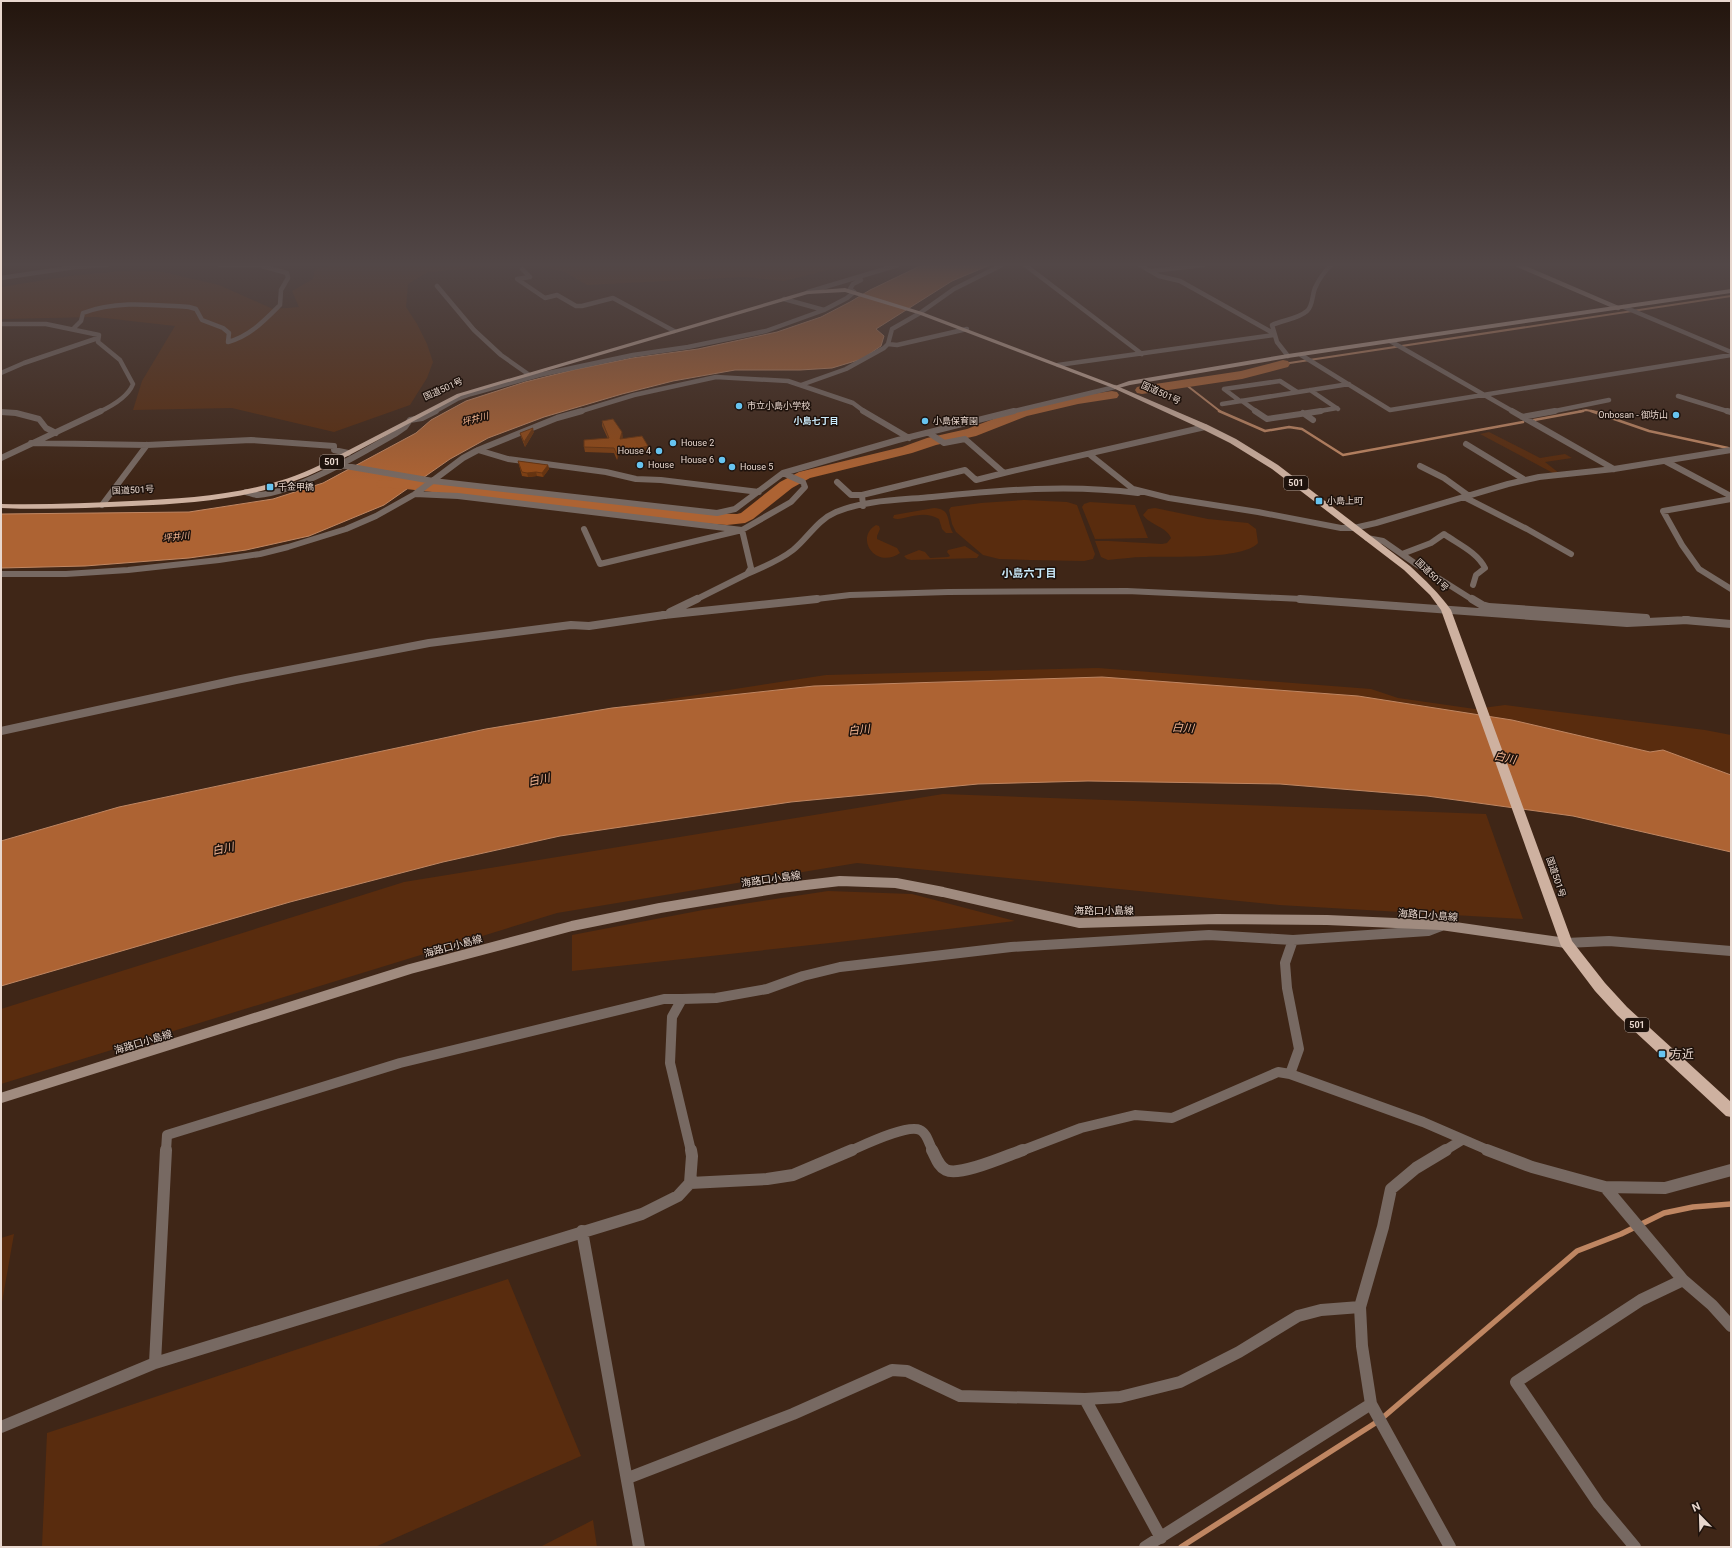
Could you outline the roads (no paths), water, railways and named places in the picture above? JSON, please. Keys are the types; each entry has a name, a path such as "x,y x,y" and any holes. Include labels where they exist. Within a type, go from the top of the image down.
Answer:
{"highway":[{"name":"国道501号","path":"1,506 26,507 102,505 177,501 246,492 296,478 348,454 459,395 653,337"},
{"name":"国道501号","path":"988,337 1115,387 1205,427 1275,467 1411,572 1440,600 1448,613 1566,943 1600,987 1622,1011 1731,1111"}],"main road":[{"path":"1115,387 1129,383 1288,356 1416,337"},
{"name":"海路口小島線","path":"1,1098 410,969 572,926 660,908 780,888 840,881 896,883 1079,923 1217,919 1327,920 1441,926 1566,943"}],"street":[{"path":"229,337 228,342 243,337"},
{"path":"482,337 501,355 528,374"},
{"path":"246,492 255,495 277,490 308,480 343,465 396,433 409,424 410,420 422,418 457,399 470,394 539,375 633,355 739,337"},
{"path":"801,385 846,369 884,348 888,344 889,337"},
{"path":"888,344 897,345 931,337"},
{"path":"1120,337 1142,354"},
{"path":"1058,365 1252,337"},
{"path":"1275,337 1284,353 1288,356"},
{"path":"1692,337 1731,354"},
{"path":"1,373 24,363 98,338 98,342 120,360 133,384 130,392 109,407 1,458"},
{"path":"1390,341 1482,395 1614,469"},
{"path":"1301,354 1390,410 1731,354"},
{"path":"1,574 66,574 128,570 260,554 310,541 346,529 376,516 416,494 463,458 478,450 583,410 634,394 688,382 716,378 788,381 854,403 872,417 909,438"},
{"path":"1297,392 1280,381 1224,390 1267,419 1339,409 1310,390"},
{"path":"1222,404 1349,384"},
{"path":"343,465 431,481 717,513 735,509 783,474 909,438 1020,409 1115,387"},
{"path":"1678,396 1731,412"},
{"path":"1522,417 1609,400"},
{"path":"1,412 16,413 39,420 46,428 56,433"},
{"path":"1303,413 1313,420"},
{"path":"837,482 851,495 862,495 965,470 976,480 1069,460 1205,427"},
{"path":"929,433 944,443 965,439 1004,473"},
{"path":"32,443 147,445 251,440 334,446 334,450 348,454"},
{"path":"1466,444 1525,480"},
{"path":"102,505 147,445"},
{"path":"478,450 508,459 606,472 636,479 662,480 759,492"},
{"path":"664,615 776,560 794,549 816,524 826,517 843,510 892,501 988,491 1061,488 1126,491 1163,496 1341,528 1354,528 1539,476 1614,469 1730,451"},
{"path":"1089,454 1133,489 1163,496"},
{"path":"1665,461 1731,498"},
{"path":"1420,466 1444,478 1466,497 1571,554"},
{"path":"584,529 600,564 742,530 791,502 805,487 803,482 783,474"},
{"path":"458,496 471,485"},
{"path":"416,494 458,496 742,530"},
{"path":"862,495 863,506"},
{"path":"1731,498 1663,511 1682,545 1700,569 1731,589"},
{"path":"742,530 751,568 748,574"},
{"path":"1402,554 1431,543 1444,534 1477,558 1484,565 1485,568 1476,574 1472,585"},
{"path":"1367,538 1383,541 1482,605 1489,607 1731,624"},
{"path":"1,731 236,680 429,643 571,625 589,626 664,615 850,595 1024,591 1127,591 1255,596 1448,613 1627,623 1688,620"},
{"path":"155,1363 167,1135 400,1063 664,1000 716,998 767,989 803,976 840,967 1011,947 1209,935 1292,940 1428,930 1441,926"},
{"path":"1290,1074 1299,1049 1287,988 1285,963 1292,940"},
{"path":"1566,943 1609,941 1731,951"},
{"path":"1713,950 1731,958"},
{"path":"1,1427 155,1363 642,1214 678,1196 690,1183 692,1156 670,1062 672,1017 682,999"},
{"path":"690,1183 767,1179 793,1175 884,1136 912,1128 920,1130 925,1134 938,1165 947,1171 968,1170 1082,1128 1134,1115 1172,1118 1278,1072 1290,1074 1423,1122 1462,1140 1532,1167 1604,1187 1665,1188 1731,1170"},
{"path":"1450,1547 1371,1404 1362,1346 1360,1307 1383,1227 1391,1189 1416,1168 1462,1140"},
{"path":"1604,1187 1683,1280 1712,1304 1731,1326"},
{"path":"582,1232 640,1547"},
{"path":"1635,1547 1599,1504 1516,1382 1642,1300 1683,1280"},
{"path":"628,1478 793,1414 892,1370 907,1371 960,1396 1085,1399 1120,1397 1180,1382 1239,1352 1298,1316 1321,1310 1360,1307"},
{"path":"1085,1399 1161,1538"},
{"path":"1145,1547 1371,1404"}],"water":[{"name":"坪井川","path":"753,337 884,337 881,346 862,359 832,368 800,370 735,370 673,381 544,417 488,438 450,459 384,505 309,536 246,550 189,558 85,566 1,568 1,514 189,512 273,499 323,483 416,433 431,420 466,401 525,382 573,370 632,358 698,349"},
{"name":"白川","path":"1102,677 1358,696 1512,720 1650,752 1663,750 1731,775 1731,852 1573,816 1427,796 1280,784 1088,781 978,784 791,802 560,836 443,862 290,902 1,986 1,841 119,807 486,729 612,708 814,686"}],"waterway":[{"path":"1283,364 1459,337"},
{"path":"1142,390 1242,375 1283,364"},
{"path":"1185,384 1221,412"},
{"path":"384,484 406,484 700,518 727,520 739,519 747,516 786,485 805,475 907,450 932,441 971,433 1022,413 1078,400 1112,395"},
{"path":"1579,412 1586,410 1597,412"},
{"path":"1591,411 1649,431 1728,448"},
{"path":"1221,412 1265,431 1289,427 1302,429 1343,455 1523,422"},
{"path":"1534,420 1579,412"},
{"path":"1181,1547 1380,1420 1577,1251 1621,1234 1664,1213 1693,1207 1731,1204"}],"place":[{"name":"市立小島小学校","path":"739,406"},
{"name":"Onbosan - 御坊山","path":"1676,415"},
{"name":"小島保育園","path":"925,421"},
{"name":"House 2","path":"673,443"},
{"name":"House 4","path":"659,451"},
{"name":"House 6","path":"722,460"},
{"name":"House","path":"640,465"},
{"name":"House 5","path":"732,467"},
{"name":"千金甲橋","path":"270,487"},
{"name":"小島上町","path":"1319,501"},
{"name":"方近","path":"1662,1054"}],"district":[{"name":"小島七丁目","path":"816,421"},
{"name":"小島六丁目","path":"1029,573"}]}
